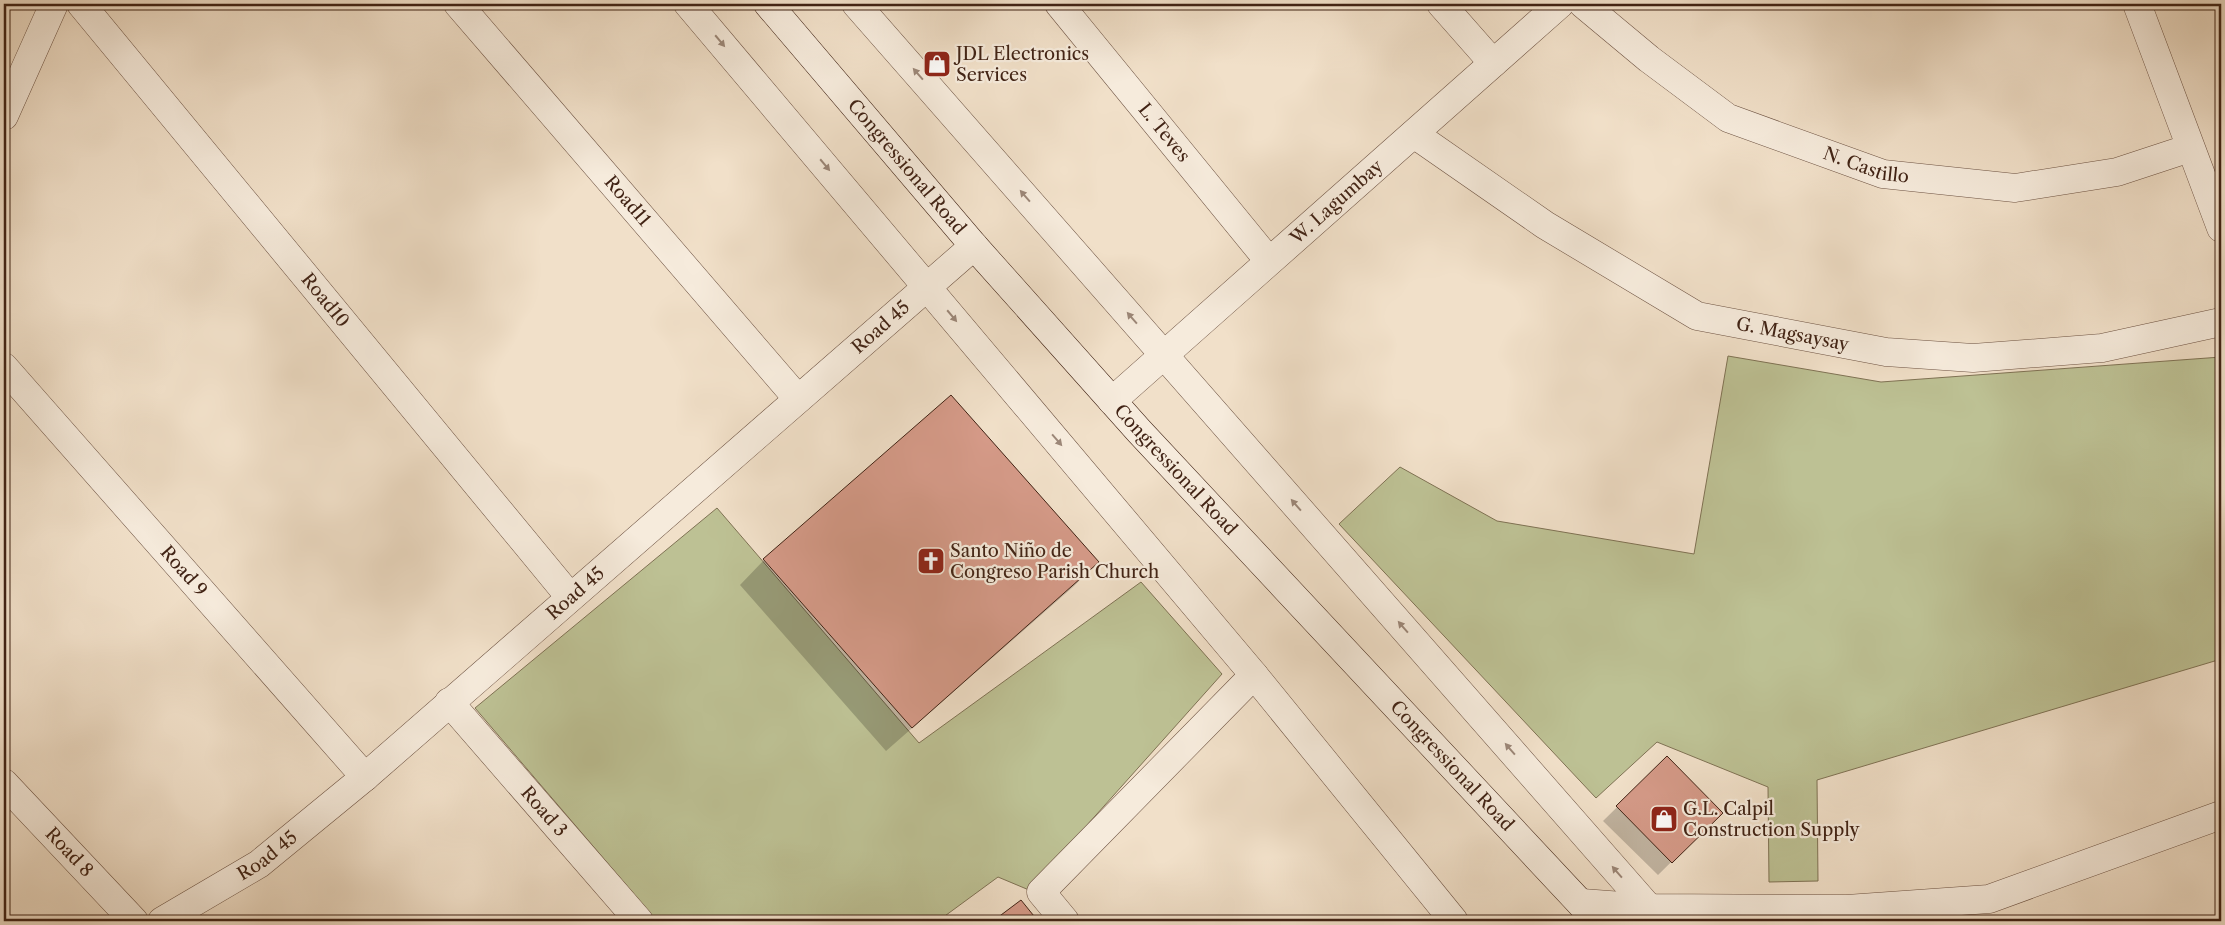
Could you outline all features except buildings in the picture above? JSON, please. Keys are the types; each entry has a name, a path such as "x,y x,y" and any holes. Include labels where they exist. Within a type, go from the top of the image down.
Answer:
{"street":[{"path":"6,104 54,4"},
{"name":"Road10","path":"81,4 570,596"},
{"name":"Road11","path":"458,4 798,399"},
{"path":"688,4 1254,674 1454,921"},
{"name":"Congressional Road","path":"768,4 974,246 1112,401 1590,912"},
{"path":"856,4 1649,908"},
{"name":"L. Teves","path":"1059,4 1269,261"},
{"path":"1441,4 1493,63"},
{"name":"W. Lagumbay","path":"1112,401 1560,4"},
{"name":"N. Castillo","path":"1583,4 1649,59 1728,118 1884,174 2015,188 2117,172 2190,148"},
{"path":"2137,4 2221,228"},
{"name":"G. Magsaysay","path":"1414,134 1545,225 1697,316 1886,352 1973,358 2102,348 2221,322"},
{"name":"Road 45","path":"162,921 259,864 365,777 448,702 974,246"},
{"name":"Road 9","path":"4,367 365,777"},
{"path":"1065,921 1041,892 1254,674"},
{"name":"Road 3","path":"448,702 639,921"},
{"name":"Road 8","path":"4,783 134,921"},
{"path":"1590,912 1649,908 1847,909 1989,899 2221,815"}],"green space":[{"path":"1728,356 1881,382 2221,357 2221,662 2218,660 1817,780 1818,881 1769,882 1768,787 1657,742 1596,798 1339,524 1400,467 1497,521 1694,554"},
{"path":"717,508 919,743 1141,582 1222,674 1029,890 998,877 938,921 657,921 475,708"}],"place":[{"name":"JDL Electronics Services","path":"937,64"},
{"name":"Santo Niño de Congreso Parish Church","path":"931,561"},
{"name":"G.L. Calpil Construction Supply","path":"1664,819"}]}
